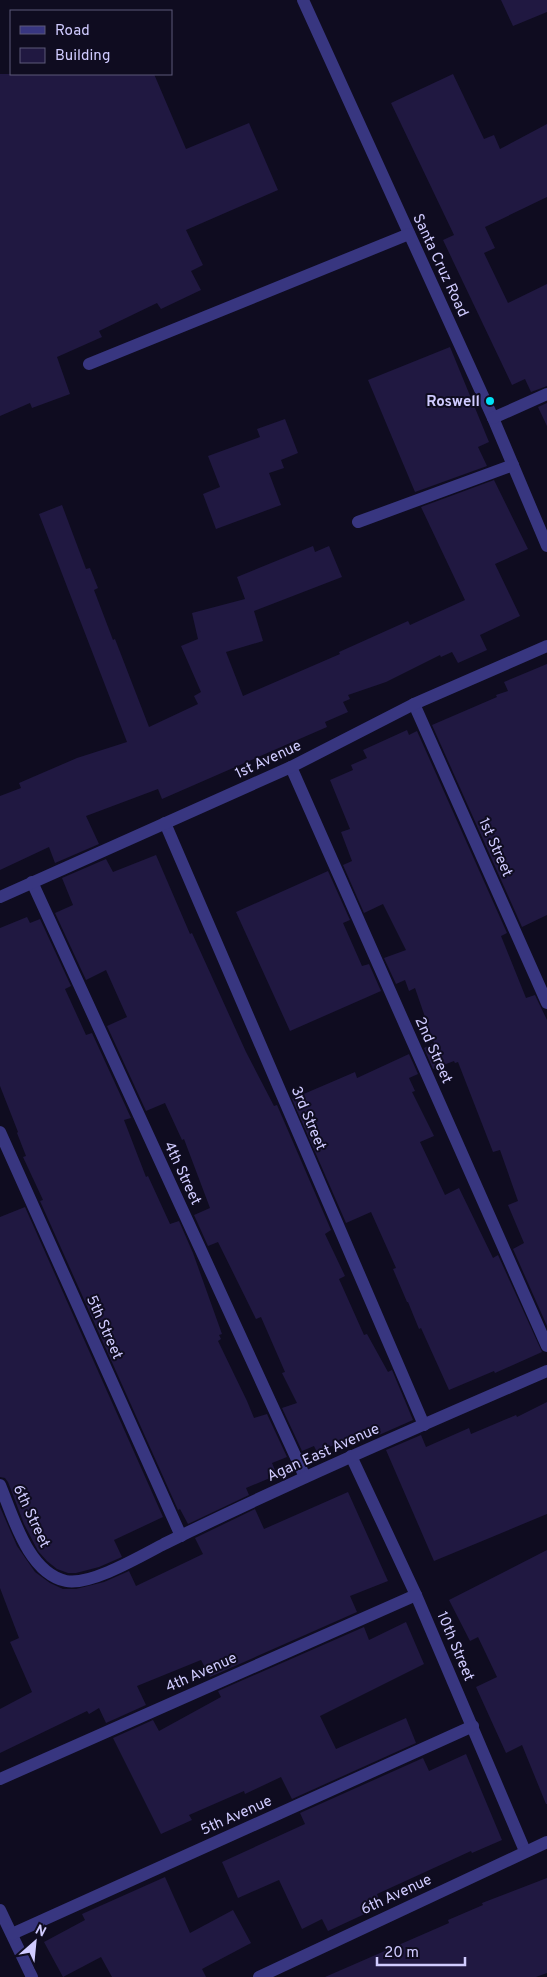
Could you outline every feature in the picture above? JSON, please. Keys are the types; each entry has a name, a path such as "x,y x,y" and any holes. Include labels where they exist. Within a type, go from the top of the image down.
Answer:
{"street":[{"name":"Santa Cruz Road","path":"303,0 493,418 547,546"},
{"path":"89,364 409,234"},
{"path":"493,418 547,394"},
{"path":"358,522 513,466"},
{"name":"1st Avenue","path":"0,897 292,767 414,704 547,646"},
{"name":"1st Street","path":"414,704 547,1003"},
{"name":"2nd Street","path":"292,767 547,1346"},
{"name":"3rd Street","path":"165,823 424,1425"},
{"name":"4th Street","path":"32,882 305,1477"},
{"name":"5th Street","path":"0,1132 181,1536"},
{"name":"Agan East Avenue","path":"116,1568 305,1477 547,1371"},
{"name":"10th Street","path":"351,1456 416,1595 525,1851"},
{"name":"6th Street","path":"0,1485 25,1544 35,1561 46,1573 66,1581 79,1582 116,1568"},
{"name":"4th Avenue","path":"0,1779 416,1595"},
{"name":"5th Avenue","path":"12,1934 473,1726"},
{"name":"6th Avenue","path":"259,1977 547,1842"},
{"path":"0,1910 32,1977"}],"building":[{"path":"501,0 547,0 547,12 513,26"},
{"path":"0,74 154,75 186,149 249,123 278,190 186,230 203,265 191,271 201,290 161,309 157,303 99,331 102,337 57,357 70,394 32,408 30,403 0,416"},
{"path":"453,74 484,139 494,135 500,149 547,124 547,197 485,227 495,248 484,253 508,303 547,284 547,386 531,392 525,379 512,385 443,240 454,235 391,103"},
{"path":"450,347 489,442 478,447 487,466 415,492 368,380"},
{"path":"547,403 547,426 538,407"},
{"path":"285,419 298,453 281,460 284,468 269,473 281,505 216,529 203,494 220,487 208,456 260,437 257,429"},
{"path":"494,480 528,549 495,564 520,616 480,635 487,650 458,663 452,652 441,657 440,655 386,682 348,695 350,699 343,702 348,712 325,722 327,727 162,799 158,789 86,816 99,844 55,863 49,847 0,870 0,796 21,788 19,783 77,758 127,742 39,514 62,505 86,569 90,568 98,588 94,590 149,727 198,704 194,696 201,692 181,646 198,639 192,613 245,599 237,577 313,546 315,552 329,546 342,577 254,611 263,641 226,652 243,696 340,654 339,652 408,621 410,625 465,600 421,507"},
{"path":"547,664 547,915 522,927 432,725 497,697 496,695 508,691 504,682"},
{"path":"407,730 409,735 417,731 507,933 501,936 526,998 535,995 547,1020 547,1326 513,1249 524,1243 508,1205 518,1201 500,1150 493,1152 458,1062 455,1063 454,1061 433,1069 424,1048 434,1043 415,988 409,991 405,980 396,984 384,958 406,950 383,904 364,913 343,865 352,861 341,832 350,829 330,780 353,770 351,765 367,758 363,750"},
{"path":"156,855 190,934 192,933 246,1052 274,1106 277,1105 331,1230 325,1234 345,1276 339,1279 364,1335 367,1334 388,1372 392,1370 413,1420 379,1435 377,1431 366,1436 364,1433 317,1452 314,1446 302,1451 282,1408 297,1403 282,1373 285,1372 261,1317 256,1319 218,1242 208,1246 194,1215 210,1208 184,1139 182,1140 165,1103 146,1111 107,1026 127,1017 106,970 86,980 55,913 73,905 62,878 106,859 113,872"},
{"path":"328,871 350,920 343,923 362,966 369,964 381,991 290,1031 236,912"},
{"path":"27,917 30,923 40,919 71,986 65,989 86,1035 92,1033 131,1118 124,1120 146,1177 148,1176 170,1224 179,1221 193,1253 222,1334 219,1335 221,1339 218,1341 254,1418 267,1414 287,1457 272,1463 277,1475 246,1488 249,1495 188,1524 180,1509 178,1510 40,1201 43,1200 23,1157 26,1156 0,1086 0,928"},
{"path":"409,1054 418,1074 409,1078 415,1091 412,1092 434,1136 420,1142 445,1195 459,1188 493,1258 498,1255 542,1352 495,1373 494,1371 449,1390 407,1302 393,1269 396,1268 371,1212 346,1223 292,1099 355,1072 357,1078"},
{"path":"25,1207 163,1517 114,1540 122,1557 99,1567 76,1573 68,1573 57,1569 38,1551 24,1524 8,1482 5,1478 0,1477 0,1217"},
{"path":"547,1402 547,1514 434,1561 386,1450 421,1435 426,1447 469,1428 471,1434 516,1415 517,1417"},
{"path":"348,1492 388,1581 350,1596 357,1612 210,1677 201,1660 137,1686 146,1705 106,1723 99,1708 89,1714 87,1711 0,1753 0,1709 32,1692 10,1642 19,1638 0,1588 0,1507 17,1546 35,1572 50,1583 63,1589 76,1589 104,1582 129,1571 136,1586 203,1554 195,1538 255,1509 264,1529"},
{"path":"547,1550 546,1804 522,1745 506,1753 476,1687 497,1677 478,1637 470,1641 449,1600"},
{"path":"406,1622 424,1664 320,1716 336,1749 406,1718 416,1743 292,1799 281,1777 245,1794 244,1791 189,1815 192,1820 161,1834 113,1738 153,1720 159,1731 221,1697 218,1691 364,1627 369,1640"},
{"path":"466,1754 502,1840 472,1853 471,1851 377,1894 382,1906 328,1931 322,1919 302,1929 279,1880 238,1898 222,1862 305,1824 300,1813 423,1758 429,1771"},
{"path":"165,1877 190,1933 233,1910 251,1943 202,1969 206,1977 112,1977 101,1957 63,1977 44,1942 85,1920 82,1914"},
{"path":"547,1878 547,1973 536,1977 325,1977 449,1923 448,1920 483,1905 482,1903"}],"place":[{"name":"Roswell","path":"490,401"}]}
